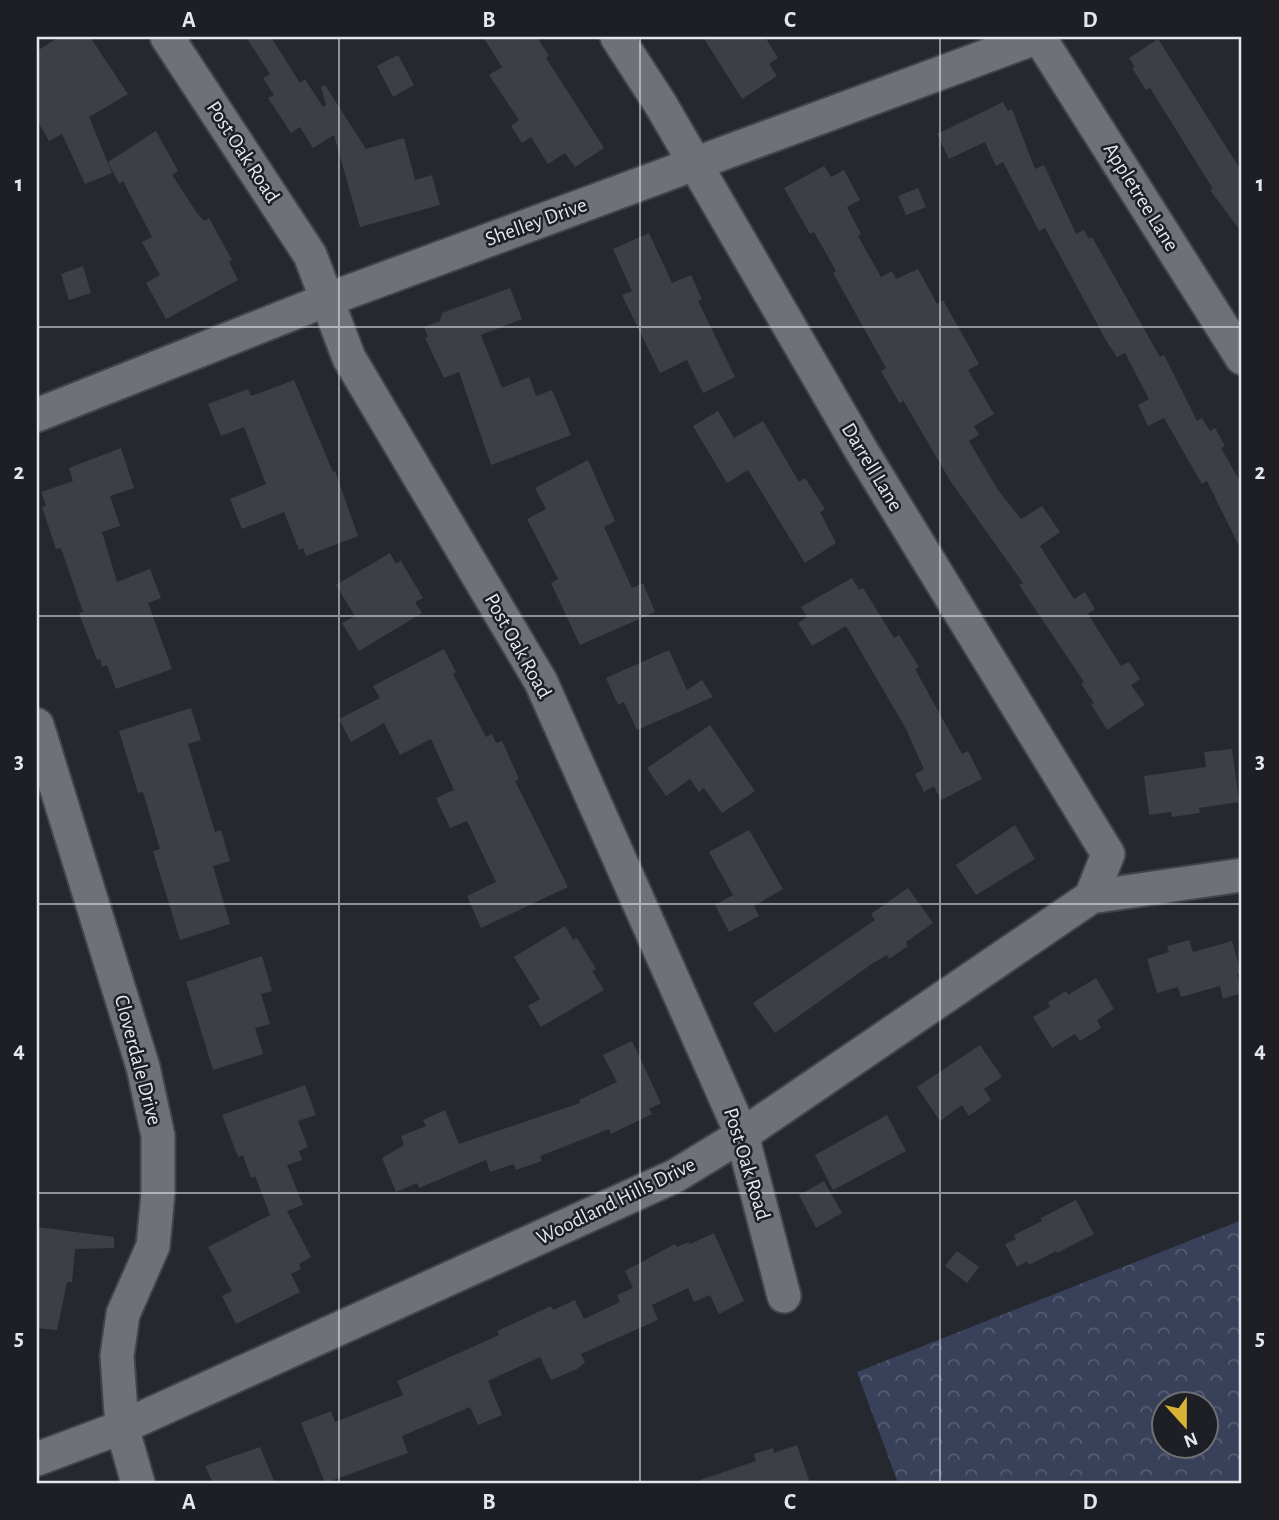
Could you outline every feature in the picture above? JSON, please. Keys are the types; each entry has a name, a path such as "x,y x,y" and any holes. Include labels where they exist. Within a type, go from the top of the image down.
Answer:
{"street":[{"name":"Post Oak Road","path":"167,37 310,255 349,358 541,682 743,1135 784,1296"},
{"name":"Darrell Lane","path":"617,37 860,450 1108,854 1091,897"},
{"name":"Shelley Drive","path":"37,415 328,299 1039,37"},
{"name":"Appletree Lane","path":"1039,37 1242,358"},
{"name":"Cloverdale Drive","path":"37,724 143,1068 158,1136 158,1193 153,1246 123,1314 117,1356 122,1427 138,1483"},
{"name":"Woodland Hills Drive","path":"37,1459 122,1427 676,1176 743,1135 1091,897 1242,875"}],"green space":[{"path":"1242,1220 1242,1483 898,1483 857,1372"}],"building":[{"path":"59,37 90,37 128,94 89,117 112,173 85,184 62,134 49,141 37,120 37,51"},
{"path":"246,37 271,37 300,83 305,79 323,107 326,105 321,87 325,85 366,149 404,138 415,180 432,175 440,205 360,227 334,135 313,148 300,127 291,133 268,98 274,95 263,78 270,74"},
{"path":"483,37 537,37 549,56 546,58 604,148 575,167 565,153 548,164 531,137 522,143 511,126 519,120 489,75 502,67"},
{"path":"703,37 765,37 778,58 769,64 777,76 742,99"},
{"path":"1158,39 1242,172 1242,233 1210,190 1213,189 1150,88 1146,90 1132,68 1135,67 1129,58"},
{"path":"398,55 414,85 393,97 377,66"},
{"path":"1003,102 1008,111 1012,109 1035,169 1044,165 1076,234 1084,230 1089,239 1092,237 1160,357 1164,355 1197,421 1202,418 1210,431 1215,428 1225,446 1221,448 1242,485 1242,552 1207,481 1202,484 1164,418 1148,426 1138,405 1149,399 1125,353 1117,357 1107,342 1045,228 1039,231 1003,162 996,166 985,142 949,159 937,134"},
{"path":"156,131 178,171 172,175 197,213 204,221 209,218 232,260 229,262 238,280 166,319 146,283 160,275 142,242 152,237 123,181 119,184 108,162"},
{"path":"824,166 831,177 844,170 860,200 847,207 861,234 858,236 881,277 892,271 896,279 918,269 937,304 943,300 979,364 968,370 994,414 974,426 979,435 969,441 998,490 1021,519 1042,506 1060,532 1040,546 1074,599 1085,592 1095,609 1088,614 1121,666 1129,662 1140,679 1131,685 1145,705 1107,730 1081,684 1084,682 1019,585 1023,583 951,482 903,400 900,404 881,371 886,368 833,273 836,271 814,232 810,234 784,188"},
{"path":"918,188 926,207 906,215 898,196"},
{"path":"649,233 672,283 691,275 702,299 698,301 735,377 703,393 687,360 660,373 622,295 632,291 613,249"},
{"path":"83,266 91,293 69,300 61,274"},
{"path":"510,288 522,319 481,335 502,388 529,377 536,396 552,390 571,435 491,465 459,372 444,378 425,338 428,337 424,327 440,321 442,313"},
{"path":"294,380 333,472 335,471 358,536 306,556 303,548 299,550 284,512 242,529 230,499 266,484 244,427 221,436 208,404 248,389 251,396"},
{"path":"718,411 734,438 763,421 799,482 805,478 825,509 820,512 836,543 805,563 748,470 727,483 693,426"},
{"path":"121,448 134,488 110,496 120,526 102,532 117,582 150,569 161,598 148,603 172,669 116,689 107,665 102,667 100,659 97,660 79,613 83,612 61,548 56,549 42,507 46,506 41,492 73,481 69,468"},
{"path":"588,460 615,521 604,527 632,588 643,583 655,612 580,645 551,583 558,579 527,519 546,509 535,488"},
{"path":"390,553 396,564 401,561 423,598 415,602 422,613 359,651 342,623 355,616 336,585"},
{"path":"852,578 859,590 863,588 894,638 899,635 919,667 915,669 962,754 968,751 982,779 941,800 934,786 924,792 915,774 924,769 906,729 846,626 812,646 798,623 807,617 801,607"},
{"path":"444,649 456,672 453,674 486,737 492,734 496,743 502,741 519,779 515,781 568,887 481,928 467,896 496,882 467,821 450,828 436,798 454,790 431,739 400,755 384,723 351,742 339,719 380,698 373,686"},
{"path":"669,650 687,690 702,680 713,697 637,730 624,702 618,705 606,678"},
{"path":"191,708 201,740 188,744 215,832 221,830 230,861 213,866 230,924 180,940 153,851 160,849 143,792 138,793 119,731"},
{"path":"710,725 755,791 722,813 704,788 699,792 690,779 666,796 647,768"},
{"path":"1232,749 1239,802 1199,808 1200,813 1172,817 1171,812 1149,815 1144,776 1206,767 1204,752"},
{"path":"1015,825 1035,859 976,895 956,865"},
{"path":"749,830 783,889 754,906 759,916 729,932 715,905 733,895 709,852"},
{"path":"908,888 933,923 906,942 908,946 889,959 887,955 873,963 775,1033 753,1003 875,920 871,914"},
{"path":"565,926 573,940 577,938 596,969 592,971 604,990 541,1027 528,1006 540,999 514,957"},
{"path":"1189,940 1193,952 1232,941 1241,973 1237,974 1242,993 1223,999 1220,986 1181,997 1178,987 1157,993 1147,959 1169,952 1167,946"},
{"path":"262,956 272,991 261,994 270,1024 255,1028 263,1054 213,1070 186,982"},
{"path":"1096,978 1114,1009 1097,1020 1101,1028 1080,1041 1075,1034 1052,1048 1033,1017 1050,1007 1048,1002 1066,991 1068,995"},
{"path":"632,1041 661,1103 649,1109 652,1114 611,1134 609,1129 540,1156 542,1161 516,1170 514,1164 490,1172 486,1160 419,1188 417,1183 396,1192 382,1158 404,1145 401,1136 426,1126 423,1120 445,1110 459,1144 580,1103 579,1100 617,1082 603,1055"},
{"path":"980,1045 1002,1077 984,1089 991,1100 969,1116 962,1105 940,1121 917,1087"},
{"path":"305,1085 316,1115 298,1121 308,1147 299,1151 302,1160 287,1165 303,1205 287,1211 311,1257 299,1264 301,1269 291,1274 300,1292 236,1324 222,1296 232,1291 208,1247 270,1215 255,1176 251,1178 243,1155 238,1157 222,1115"},
{"path":"887,1115 906,1151 833,1190 815,1155"},
{"path":"824,1181 842,1213 816,1228 799,1195"},
{"path":"1076,1200 1094,1234 1029,1265 1027,1261 1017,1267 1005,1244 1016,1239 1014,1235 1042,1221 1041,1218"},
{"path":"37,1227 114,1237 114,1248 75,1249 72,1282 67,1282 57,1330 37,1328"},
{"path":"714,1233 744,1301 719,1314 710,1295 694,1302 688,1288 652,1305 658,1320 581,1354 585,1362 577,1369 551,1380 540,1357 488,1381 502,1415 478,1425 470,1407 402,1436 408,1453 325,1483 301,1423 331,1411 335,1422 403,1395 397,1381 499,1335 497,1331 551,1306 553,1310 575,1300 584,1319 620,1302 617,1295 633,1288 625,1271 675,1244 677,1247 689,1242 690,1244"},
{"path":"957,1251 979,1267 967,1283 945,1266"},
{"path":"797,1445 810,1483 701,1483 700,1480 756,1461 754,1454 773,1448 774,1453"},
{"path":"260,1447 275,1483 213,1483 205,1466"}]}
